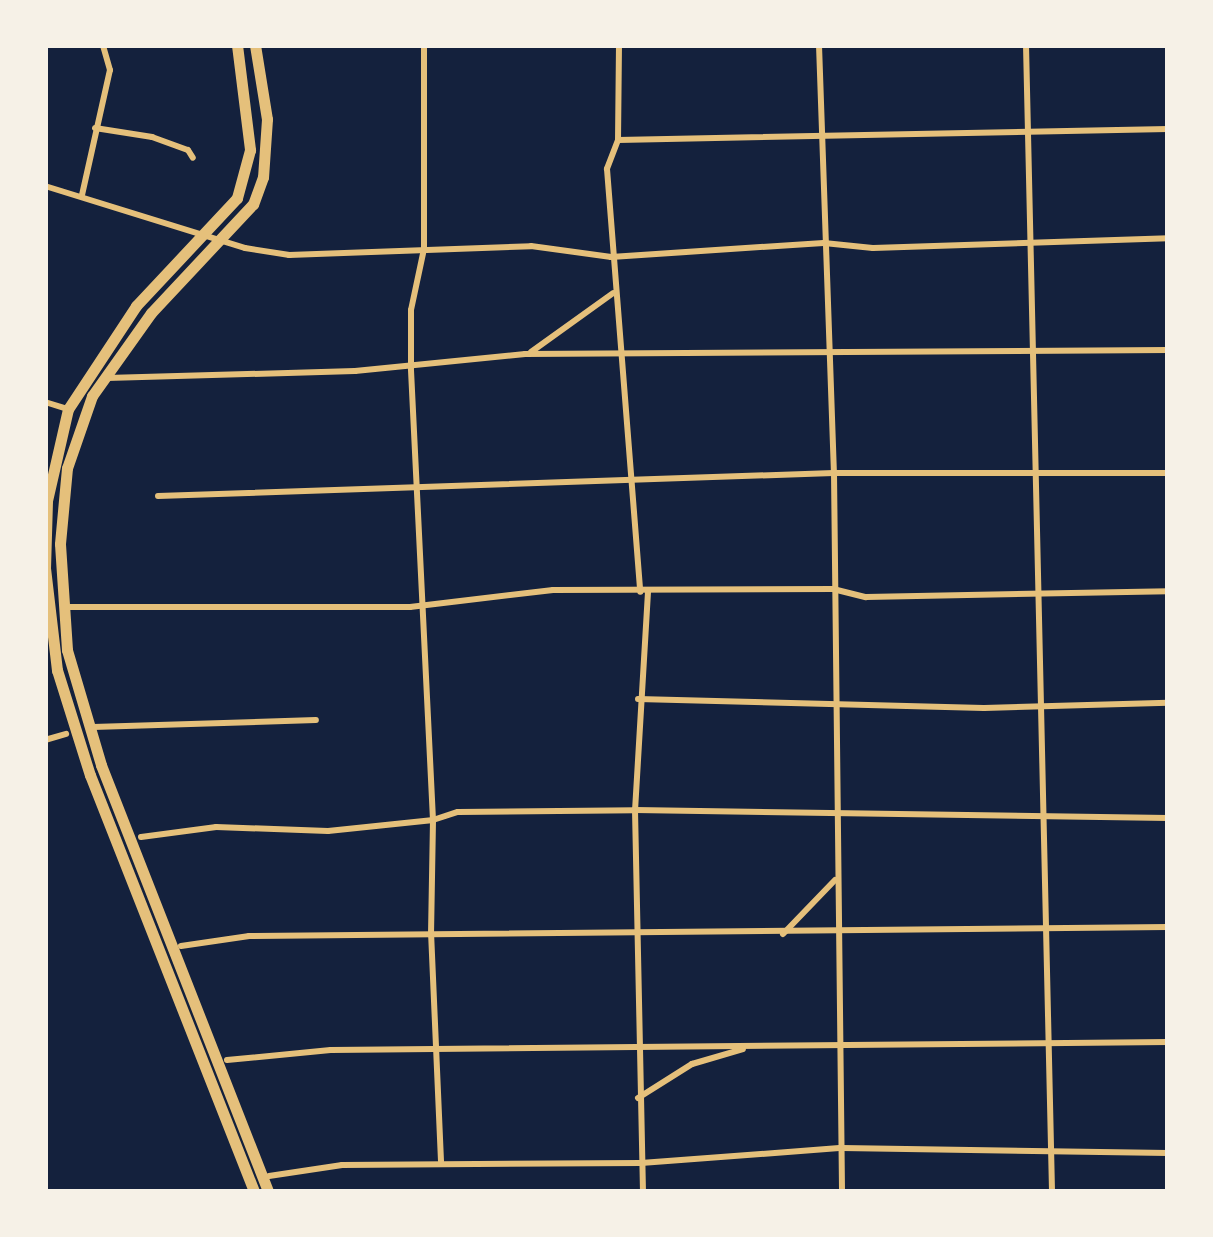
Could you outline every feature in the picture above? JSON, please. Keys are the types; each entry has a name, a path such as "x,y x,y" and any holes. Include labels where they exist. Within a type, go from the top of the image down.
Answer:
{"main road":[{"path":"238,45 250,150 236,198 136,306 68,409 47,502 46,568 57,670 90,775 254,1192"},
{"path":"255,45 267,119 264,177 253,204 150,313 92,396 67,468 61,597 66,650 101,765 268,1192"}],"street":[{"path":"82,195 110,70 103,45"},
{"path":"424,45 424,249 412,310 411,368 433,820 430,935 441,1161"},
{"path":"619,45 618,140 607,169 614,293 625,352 644,592 636,810 636,1046 643,1192"},
{"path":"819,45 826,355 834,473 838,814 835,880 841,930 842,1192"},
{"path":"1026,45 1028,353 1040,594 1040,820 1052,1192"},
{"path":"95,128 152,138 188,150 193,158"},
{"path":"618,140 821,140 1026,130 1168,129"},
{"path":"45,186 289,255 531,246 611,257 824,243 873,248 1168,238"},
{"path":"525,354 614,293"},
{"path":"107,378 411,368 525,354 1168,350"},
{"path":"45,402 68,409"},
{"path":"158,496 834,473 1168,473"},
{"path":"67,607 422,606 553,590 833,589 866,597 1168,591"},
{"path":"638,699 834,705 1168,703"},
{"path":"93,727 316,720"},
{"path":"45,740 66,734"},
{"path":"141,837 200,828 328,830 433,820 458,812 636,810 1040,820 1168,818"},
{"path":"782,935 835,880"},
{"path":"181,946 221,937 782,935 841,930 1168,927"},
{"path":"227,1060 438,1048 1046,1048 1168,1042"},
{"path":"637,1099 692,1064 746,1047"},
{"path":"269,1176 342,1164 641,1163 842,1148 1053,1147 1168,1154"}]}
